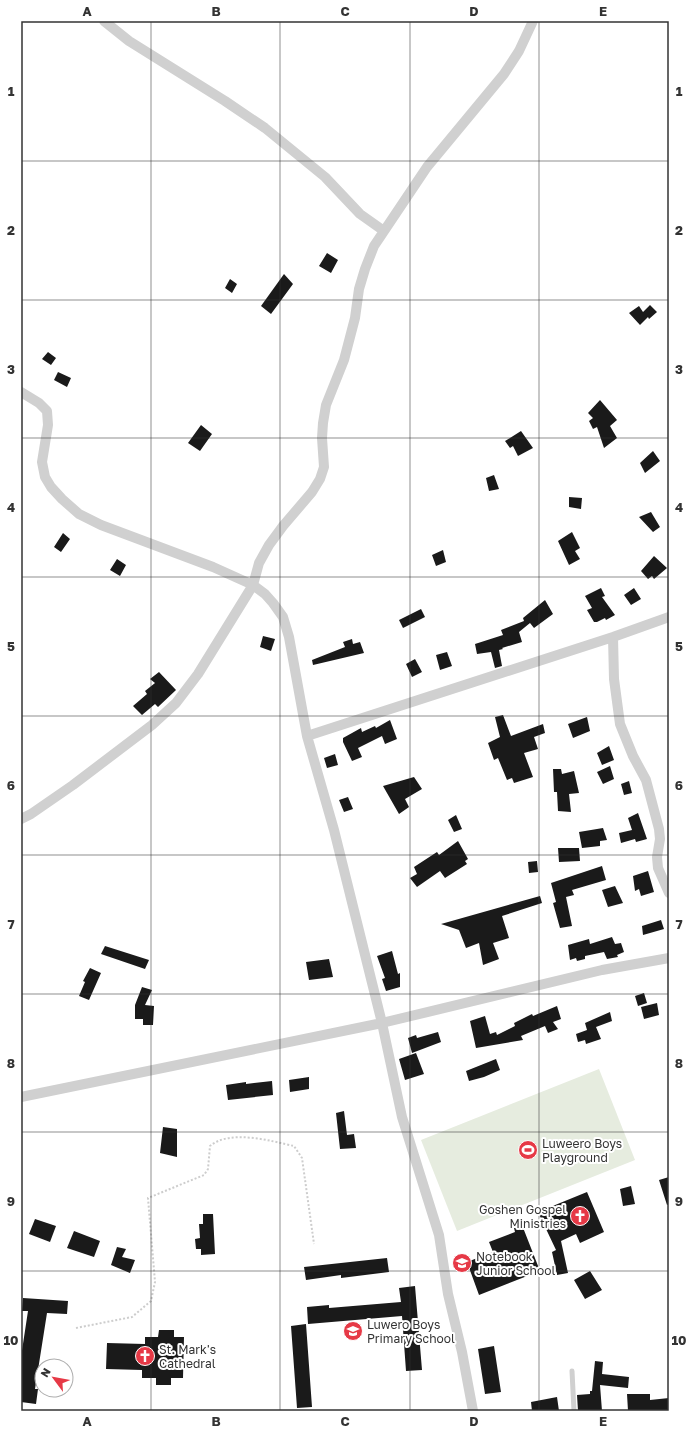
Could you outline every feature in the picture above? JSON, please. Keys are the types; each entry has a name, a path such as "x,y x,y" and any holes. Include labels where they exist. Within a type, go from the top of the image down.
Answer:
{"street":[{"path":"104,21 129,41 266,128 325,177 360,214 384,231"},
{"path":"21,819 31,814 73,785 152,724 176,703 198,674 253,585 259,563 269,545 312,492 320,479 324,467 322,438 326,405 344,360 355,318 359,289 364,269 374,246 427,167 504,74 519,51 533,21"},
{"path":"21,392 39,403 47,411 48,425 42,462 44,477 50,487 62,499 80,514 101,525 213,567 253,585 273,603 282,617 289,637 307,736 334,830 382,1023 402,1117 439,1235 448,1294 462,1352 472,1411"},
{"path":"307,736 669,617"},
{"path":"612,637 614,679 620,724 633,756 646,780 659,829 660,839 657,858 658,868 669,893"},
{"path":"21,1098 382,1023 602,970 669,958"}],"lane":[{"path":"572,1371 574,1411"}],"path":[{"path":"76,1328 132,1318 151,1301 155,1282 148,1198 204,1175 208,1169 210,1146 222,1140 251,1137 294,1146 302,1158 314,1244"}],"shaded area":[{"name":"Luweero Boys Playground","path":"599,1069 635,1160 457,1231 421,1140"}],"building":[{"path":"327,253 338,260 331,273 319,266"},
{"path":"284,274 293,284 271,314 261,306"},
{"path":"230,279 237,284 232,293 225,288"},
{"path":"650,305 657,312 649,319 648,317 640,325 629,313 639,306 643,312"},
{"path":"48,352 56,358 51,365 42,359"},
{"path":"58,372 71,378 67,387 54,380"},
{"path":"600,400 617,420 610,426 617,438 604,448 597,427 593,429 589,421 593,418 588,413"},
{"path":"201,425 212,434 200,451 188,443"},
{"path":"521,431 533,448 518,456 513,446 510,448 505,441"},
{"path":"653,451 660,461 645,473 640,463"},
{"path":"494,475 499,489 489,491 486,478"},
{"path":"569,497 582,498 581,509 569,507"},
{"path":"651,512 660,527 653,532 639,517"},
{"path":"572,532 580,548 575,551 580,559 569,565 558,541"},
{"path":"63,533 70,539 61,552 54,547"},
{"path":"443,550 446,562 436,566 432,555"},
{"path":"654,556 667,568 654,579 652,576 648,579 641,571"},
{"path":"117,559 126,565 120,576 110,570"},
{"path":"601,588 605,596 602,597 615,615 606,620 605,618 594,622 587,610 592,608 585,596"},
{"path":"634,588 641,599 631,605 624,595"},
{"path":"545,600 553,614 534,628 530,623 519,632 522,642 499,650 502,666 495,668 491,652 477,654 475,644 503,635 501,630 524,621 523,618"},
{"path":"421,609 425,617 403,628 399,620"},
{"path":"263,636 275,639 271,651 260,647"},
{"path":"352,639 353,644 360,642 364,653 313,665 312,660 345,647 343,642"},
{"path":"447,652 452,666 440,670 436,655"},
{"path":"415,659 422,672 412,677 406,664"},
{"path":"159,672 176,690 158,707 155,704 142,715 133,706 147,694 145,691 155,683 150,679"},
{"path":"503,715 511,736 543,724 545,733 534,737 538,749 524,753 533,777 514,783 512,778 507,780 498,758 494,760 488,743 500,737 495,717"},
{"path":"587,717 590,731 573,738 568,724"},
{"path":"390,720 397,739 385,744 382,736 358,748 362,757 352,761 343,742 343,738 361,728 362,732 375,726 376,728"},
{"path":"609,746 614,760 602,765 597,753"},
{"path":"335,754 338,765 327,768 324,758"},
{"path":"610,766 614,779 603,784 597,772"},
{"path":"553,769 561,769 562,774 574,771 579,793 569,794 571,812 558,811 557,792 554,792"},
{"path":"414,777 422,789 405,799 409,807 399,814 383,786"},
{"path":"629,781 632,793 624,795 621,784"},
{"path":"348,797 353,809 344,812 339,800"},
{"path":"638,813 647,839 636,842 635,839 621,843 619,833 632,830 628,818"},
{"path":"456,815 462,829 454,832 448,820"},
{"path":"603,828 607,840 600,841 600,846 582,848 579,832"},
{"path":"458,841 468,859 465,861 467,864 445,878 440,871 417,887 410,878 417,874 414,867 437,852 439,855"},
{"path":"558,848 579,848 580,861 559,862"},
{"path":"537,861 538,872 529,873 528,862"},
{"path":"602,866 606,880 572,890 574,895 566,897 572,926 560,928 553,903 556,902 551,883"},
{"path":"648,871 654,892 641,896 639,889 635,891 633,876"},
{"path":"615,886 623,903 608,907 602,890"},
{"path":"540,896 542,903 502,916 509,938 493,943 499,959 483,965 479,943 466,948 459,930 441,924"},
{"path":"661,920 664,929 643,935 642,926"},
{"path":"612,937 615,944 621,943 624,952 617,955 618,957 607,959 604,952 585,956 585,959 577,961 576,958 570,960 568,945 589,939 590,944"},
{"path":"105,946 149,960 145,969 101,954"},
{"path":"392,951 398,974 400,973 400,987 386,991 382,979 385,978 377,956"},
{"path":"329,959 333,977 309,980 306,962"},
{"path":"90,968 101,973 89,1000 79,996 85,982 83,981"},
{"path":"142,987 152,990 145,1005 154,1006 153,1025 143,1025 143,1019 135,1019 135,1005"},
{"path":"644,993 647,1003 638,1006 635,996"},
{"path":"657,1003 659,1015 644,1019 641,1007"},
{"path":"557,1006 561,1019 553,1022 558,1029 548,1033 545,1026 521,1036 523,1040 476,1048 470,1021 485,1016 490,1034 496,1032 497,1035 515,1026 514,1023 532,1014 533,1016"},
{"path":"610,1012 612,1021 596,1027 601,1039 586,1044 585,1040 578,1042 576,1034 587,1030 585,1023"},
{"path":"438,1032 441,1042 412,1053 408,1038 416,1035 417,1038"},
{"path":"416,1053 424,1074 405,1080 399,1059"},
{"path":"496,1059 500,1070 484,1077 469,1081 466,1071"},
{"path":"309,1077 309,1089 290,1092 289,1080"},
{"path":"272,1081 273,1095 228,1100 226,1085 246,1082 246,1084"},
{"path":"344,1111 347,1135 354,1134 356,1148 340,1149 336,1113"},
{"path":"163,1127 177,1129 177,1157 160,1153"},
{"path":"669,1177 669,1204 667,1205 659,1180"},
{"path":"631,1186 635,1204 623,1206 620,1189"},
{"path":"587,1192 604,1232 580,1243 576,1234 561,1241 568,1273 557,1275 552,1252 556,1250 538,1212"},
{"path":"203,1214 213,1214 215,1254 201,1255 201,1249 196,1249 195,1239 200,1238 199,1224 203,1224"},
{"path":"35,1219 56,1226 50,1242 29,1234"},
{"path":"522,1225 540,1271 479,1295 467,1262 493,1252 489,1242 515,1232 514,1228"},
{"path":"74,1231 100,1241 94,1257 67,1248"},
{"path":"117,1247 126,1249 122,1257 135,1260 130,1273 111,1265"},
{"path":"387,1258 389,1272 341,1278 341,1275 306,1280 304,1267"},
{"path":"590,1271 602,1290 585,1299 574,1280"},
{"path":"415,1286 422,1370 406,1371 402,1316 308,1324 307,1307 329,1305 329,1308 401,1302 399,1288"},
{"path":"23,1298 68,1301 67,1314 47,1313 40,1358 34,1358 34,1398 37,1398 36,1404 21,1402 21,1357 28,1311 22,1311"},
{"path":"306,1324 312,1407 297,1408 291,1326"},
{"name":"St. Mark's Cathedral","path":"159,1330 174,1330 174,1337 184,1337 183,1378 171,1378 171,1385 156,1385 156,1378 142,1378 142,1370 106,1369 107,1343 145,1344 145,1337 158,1337"},
{"path":"494,1346 501,1392 485,1394 478,1349"},
{"path":"595,1361 603,1362 602,1374 629,1377 628,1388 600,1385 602,1411 578,1411 577,1395 590,1394 590,1391 592,1391"},
{"path":"627,1394 650,1394 650,1400 669,1398 669,1411 628,1411"},
{"path":"557,1397 559,1411 532,1411 531,1402"}],"place":[{"name":"Luweero Boys Playground","path":"528,1150"},
{"name":"Goshen Gospel Ministries","path":"580,1216"},
{"name":"Notebook Junior School","path":"462,1263"},
{"name":"Luwero Boys Primary School","path":"353,1331"},
{"name":"St. Mark's Cathedral","path":"145,1356"}]}
